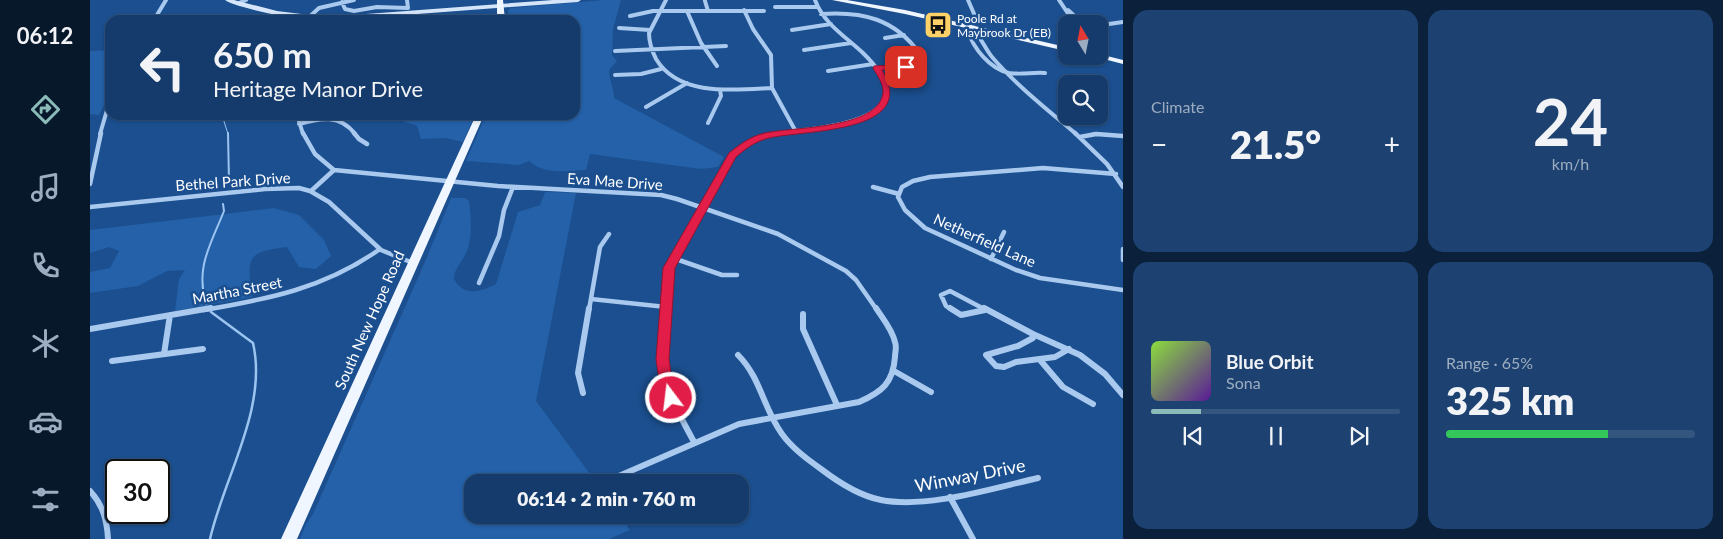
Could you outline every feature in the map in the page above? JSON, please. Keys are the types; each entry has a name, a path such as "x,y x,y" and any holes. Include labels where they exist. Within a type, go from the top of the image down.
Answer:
{"main road":[{"path":"835,0 887,8 973,27"},
{"path":"851,0 1058,46"},
{"path":"1108,55 1123,58"},
{"path":"1108,56 1123,62"},
{"name":"South New Hope Road","path":"289,539 478,120"}],"street":[{"path":"157,15 166,0"},
{"path":"228,0 281,15"},
{"path":"239,4 246,0"},
{"path":"311,15 319,8 354,0"},
{"path":"342,2 345,9 358,11 382,6 392,9 408,8 407,0"},
{"path":"385,15 500,3 578,0"},
{"path":"666,0 650,30 649,40 661,69 687,83 720,90 772,88"},
{"path":"694,442 671,398 663,359 669,268 674,258 724,168 737,150 759,138 794,130 852,123 875,113 882,106 887,92 884,80 875,66 821,14 816,7 815,0"},
{"path":"968,0 976,16 973,27 968,31 972,44 997,69 1007,73 1045,73"},
{"path":"1059,0 1073,15"},
{"path":"705,1 708,10"},
{"path":"1064,6 1070,15"},
{"path":"776,7 816,7"},
{"path":"744,10 753,29 770,55 772,88 794,130"},
{"path":"630,16 649,11 764,11"},
{"path":"687,11 703,47 717,66"},
{"path":"821,14 842,13 878,19 892,25 904,35 920,54 918,61 906,67 875,66 828,71"},
{"path":"1110,24 1123,22"},
{"path":"792,30 831,24"},
{"path":"973,27 977,32 977,38 981,45 1007,73 1080,137 1116,174 1123,187"},
{"path":"619,28 650,30"},
{"path":"885,38 904,35"},
{"path":"804,50 851,43"},
{"path":"615,51 726,46"},
{"path":"615,75 641,74 661,69"},
{"path":"646,107 687,83"},
{"path":"708,123 721,96 720,90"},
{"path":"90,184 105,113"},
{"path":"298,120 313,152 322,164 334,170 311,191"},
{"path":"299,124 319,120 336,120 346,124 356,138 367,144"},
{"path":"1080,137 1096,134 1123,136"},
{"path":"873,187 899,194 903,185 912,180 954,174 988,174 1052,168 1116,174"},
{"name":"Eva Mae Drive","path":"334,170 512,187 661,195 703,207 778,234 846,271 856,280 890,328 896,344 894,371"},
{"path":"479,283 497,241 502,226 504,210 512,187"},
{"name":"Bethel Park Drive","path":"90,207 265,189 294,188 311,191 327,201 380,249 394,257 413,263"},
{"name":"Netherfield Lane","path":"899,194 901,203 913,219 926,228 1016,270 1040,278 1123,290"},
{"path":"991,259 1004,232"},
{"path":"583,393 578,374 600,247 609,234"},
{"name":"Martha Street","path":"90,329 236,304 304,289 341,275 380,249"},
{"path":"1123,249 1123,260"},
{"path":"674,258 722,275 736,275"},
{"path":"985,310 961,315 946,306 941,295 950,291 1033,334 1069,349 1093,363 1123,395"},
{"path":"591,299 666,306"},
{"path":"803,314 803,329 837,406"},
{"path":"164,354 170,315"},
{"path":"1033,334 1033,338 1018,346 986,354 996,366 1004,367 1016,362 1055,357 1069,349"},
{"path":"112,360 203,348"},
{"name":"Winway Drive","path":"738,356 750,367 782,434 801,454 831,477 854,490 880,500 906,503 950,497 1038,478"},
{"path":"1040,360 1056,383 1069,393 1093,404"},
{"path":"623,474 739,424 772,416 863,400 876,395 886,386 894,371 931,392"},
{"path":"90,491 104,512 108,539"},
{"path":"950,497 973,539"}],"shaded area":[{"path":"621,0 613,29 612,55 617,61 609,70 614,98 724,157 718,167 701,169 590,154 586,170 571,171 549,170 529,161 519,165 466,161 484,120 580,120 580,15 508,15 508,10 511,8"},
{"path":"105,50 105,103 99,115 90,114 90,51"},
{"path":"400,120 473,120 463,142 445,138 421,139 417,126"},
{"path":"545,192 576,193 536,401 590,474 464,474 464,524 626,524 630,530 609,539 300,539 306,524 313,514 425,262 451,198 465,198 469,201 470,241 466,253 455,272 454,279 458,285 467,291 478,291 496,284 518,212 540,205"},
{"path":"274,208 299,215 324,240 331,256 316,269 299,267 287,247 264,251 252,259 250,265 252,297 175,311 179,279 185,270 167,271 138,286 90,293 90,272 110,268 119,251 109,247 90,253 90,230"}],"waterway":[{"path":"224,120 228,134"},
{"path":"228,133 229,182"},
{"path":"206,304 203,291 203,267 224,211 223,204"},
{"path":"210,539 216,515 250,417 255,392 256,368 253,343 211,312"}],"place":[{"name":"Poole Rd at Maybrook Dr (EB)","path":"938,25"}],"route":[{"path":"671,398 663,359 669,268 732,156 737,150 765,136 780,132 846,124 870,116 879,110 885,102 887,92 884,80 877,68 906,67"}]}
